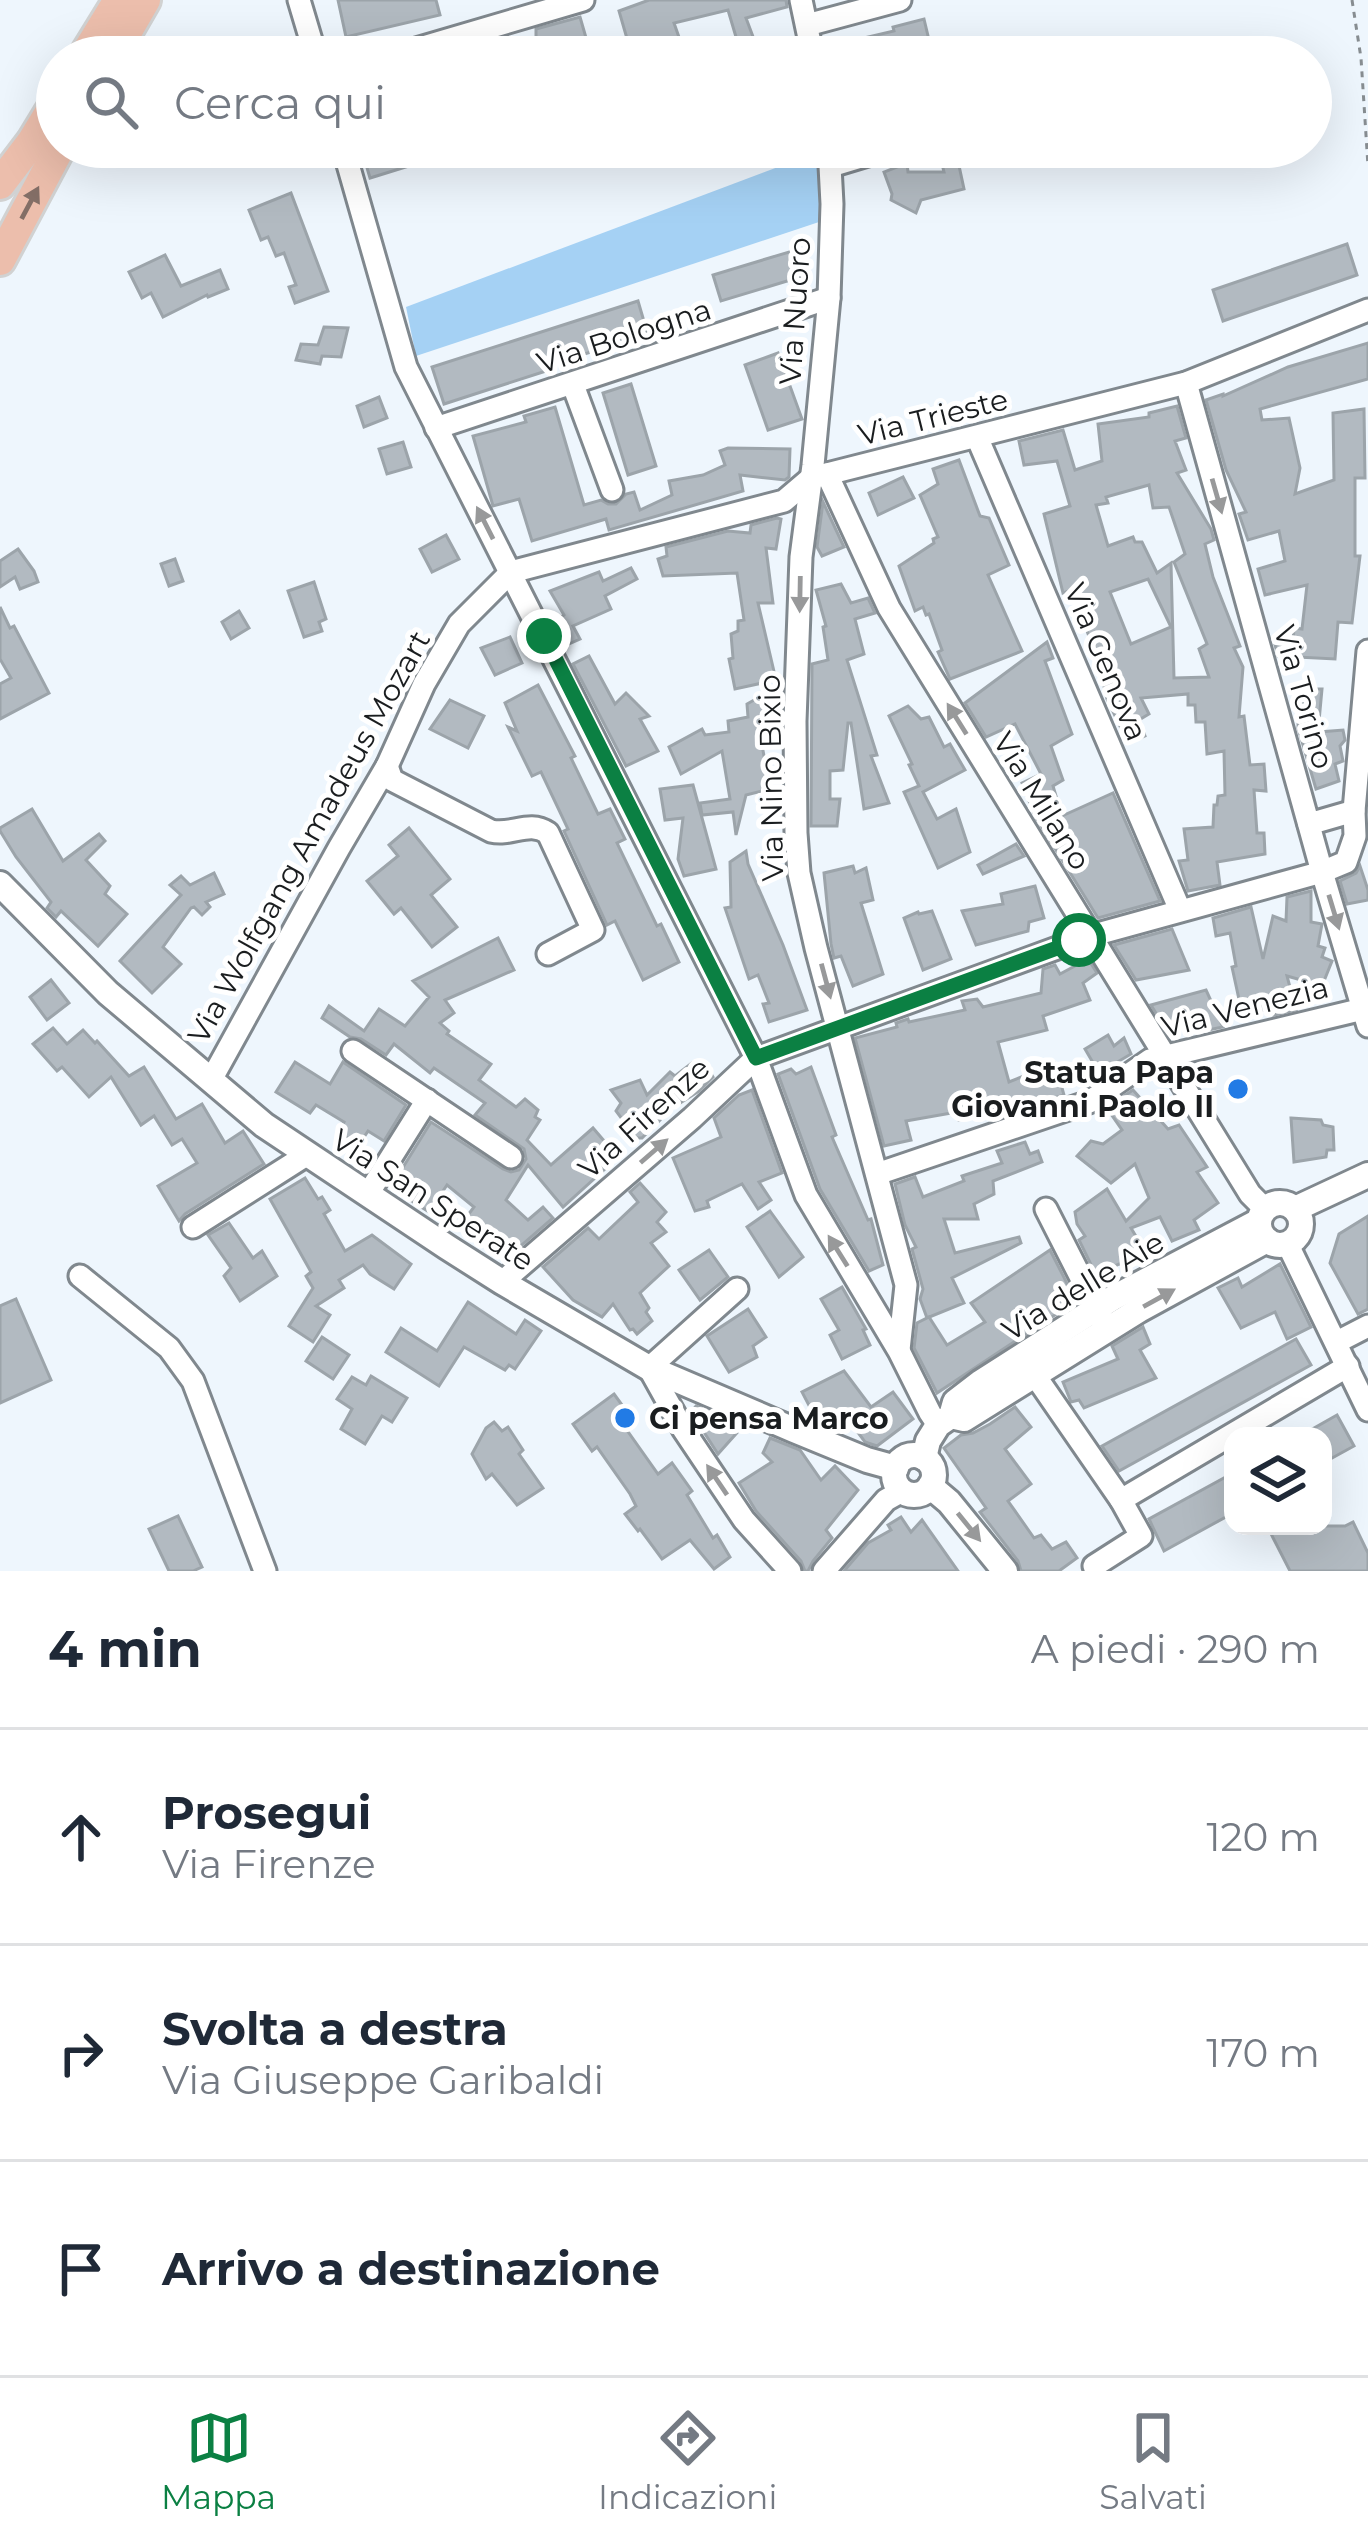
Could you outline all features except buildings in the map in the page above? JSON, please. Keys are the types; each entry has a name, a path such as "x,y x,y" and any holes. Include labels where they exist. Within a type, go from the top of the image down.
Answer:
{"main road":[{"path":"97,36 118,0"},
{"path":"124,36 145,0"},
{"path":"0,184 36,135"},
{"path":"0,260 49,168"}],"street":[{"path":"299,0 310,36"},
{"path":"460,36 583,0"},
{"path":"801,0 809,36"},
{"path":"807,25 900,0"},
{"path":"349,168 406,367 756,1058 806,1196 899,1351 930,1413 945,1420"},
{"name":"Via Nuoro","path":"819,476 829,298 830,168"},
{"name":"Via Bologna","path":"436,428 829,298"},
{"name":"Via Trieste","path":"511,572 784,501 819,476 1186,383 1368,310"},
{"name":"Via Torino","path":"1186,383 1366,1017"},
{"path":"573,385 612,490"},
{"name":"Via Genova","path":"977,437 1180,910"},
{"name":"Via Milano","path":"819,476 889,608 1337,1342 1368,1410"},
{"name":"Via Nino Bixio","path":"819,476 801,556 795,721 799,873 906,1286 899,1351"},
{"name":"Via Wolfgang Amadeus Mozart","path":"211,1080 387,766 424,685 459,624 511,572"},
{"path":"1322,872 1346,862 1355,836 1368,651"},
{"path":"387,766 392,780 491,831 505,834 538,826 548,833 593,930 548,954"},
{"path":"1309,824 1354,812"},
{"name":"Via Firenze","path":"502,1282 756,1058 1090,936 1322,872"},
{"name":"Via San Sperate","path":"0,884 109,993 264,1125 368,1194 502,1282 649,1368 867,1460 899,1479"},
{"name":"Via Venezia","path":"877,1174 1089,1102 1150,1060 1366,1017"},
{"path":"353,1051 511,1156"},
{"path":"368,1194 427,1100"},
{"path":"193,1227 308,1154"},
{"path":"1295,1209 1298,1235 1269,1228 1276,1203 1295,1209 1368,1175"},
{"path":"1046,1209 1102,1319"},
{"name":"Via delle Aie","path":"924,1458 928,1441 955,1402 981,1382 1269,1228"},
{"path":"80,1276 169,1348 193,1382 265,1571"},
{"path":"737,1289 649,1368 744,1520 790,1571"},
{"name":"Via delle Aie","path":"945,1420 964,1419 1034,1374 1102,1319"},
{"path":"1337,1342 1368,1326"},
{"path":"1121,1501 1348,1366"},
{"path":"1034,1374 1141,1536 1094,1566"},
{"path":"824,1571 886,1500 899,1479 899,1462 910,1456 924,1458 934,1474 926,1491 914,1496 899,1479"},
{"path":"930,1486 949,1502 1005,1571"}],"path":[{"path":"1352,0 1368,166"}],"shaded area":[{"path":"775,168 819,168 819,222 416,356 406,307"}],"place":[{"name":"Statua Papa Giovanni Paolo II","path":"1238,1089"},
{"name":"Ci pensa Marco","path":"625,1418"}],"route":[{"path":"544,636 756,1058 1079,940"}]}
